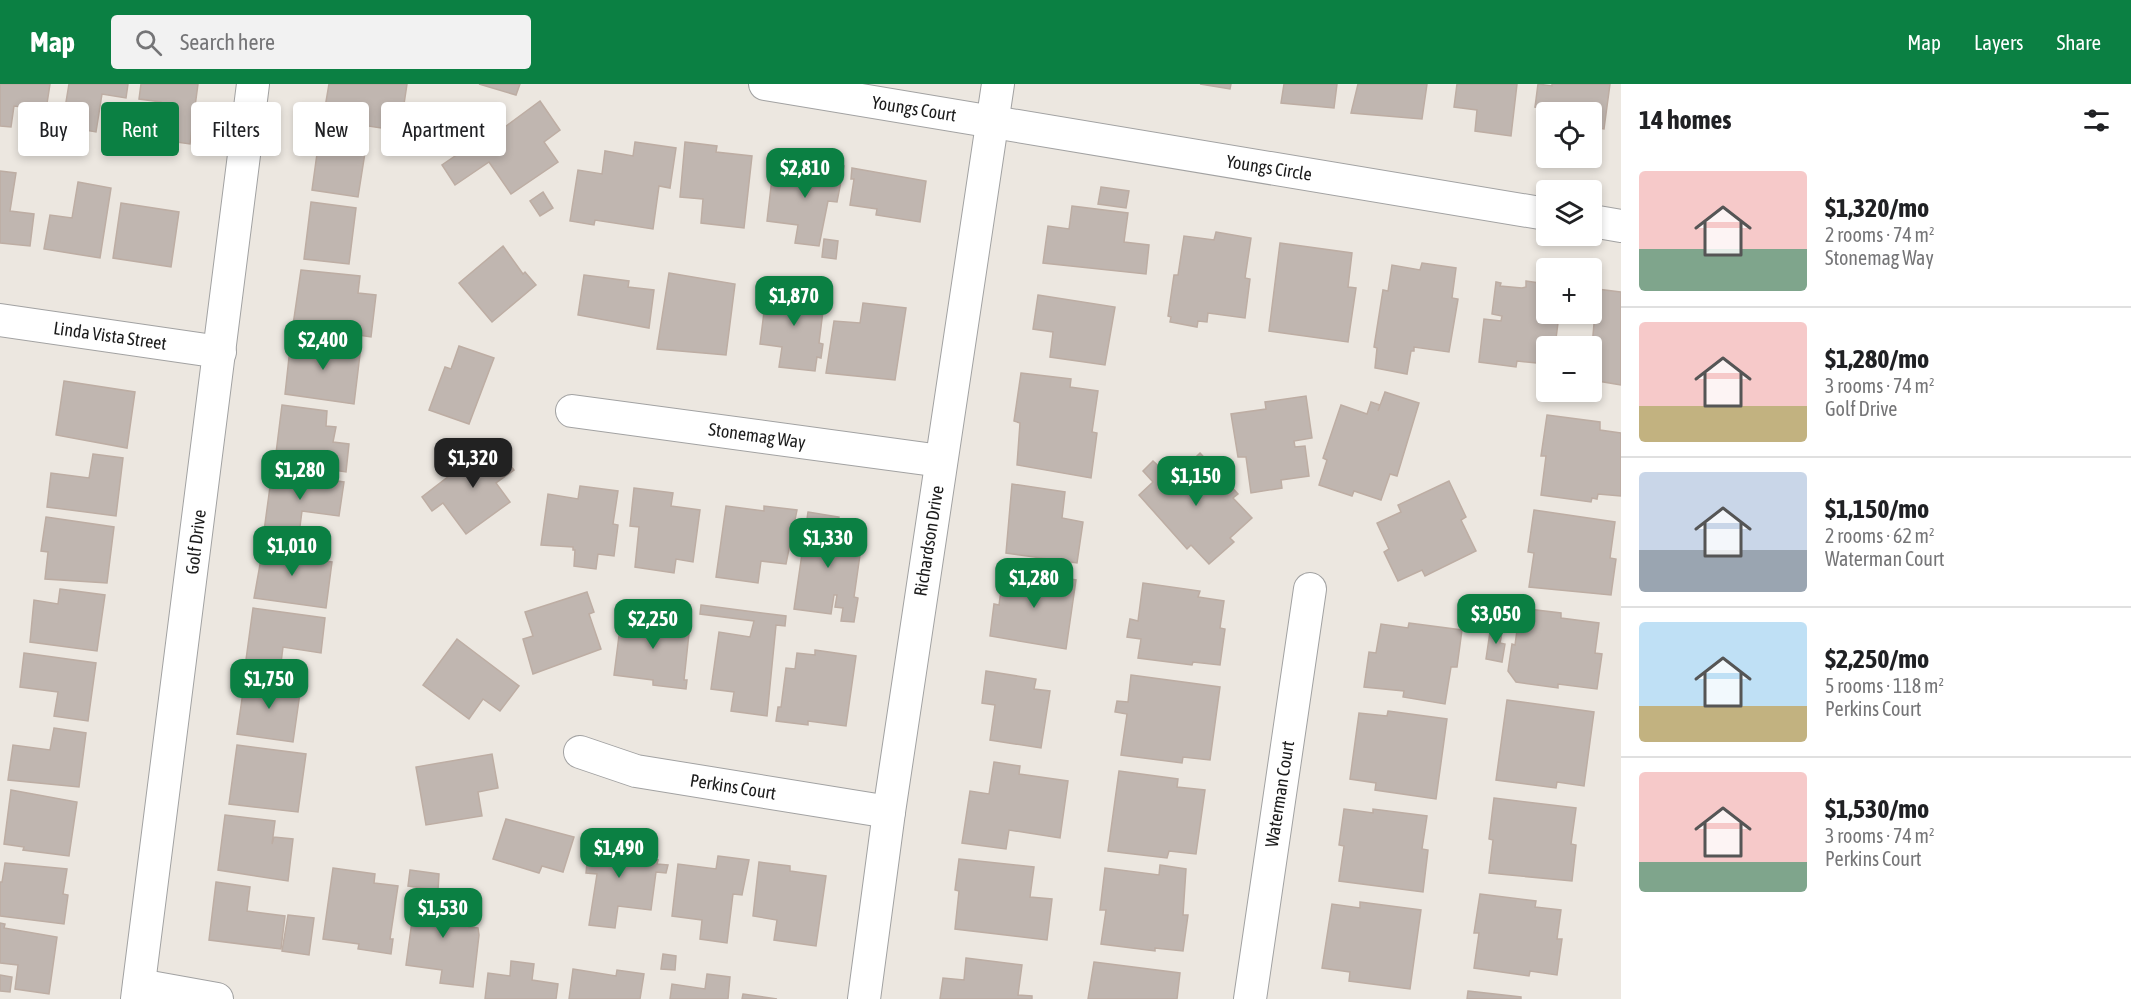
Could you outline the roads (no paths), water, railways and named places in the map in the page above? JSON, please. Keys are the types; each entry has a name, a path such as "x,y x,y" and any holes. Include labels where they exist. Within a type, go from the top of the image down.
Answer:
{"street":[{"name":"Golf Drive","path":"138,992 253,84"},
{"name":"Youngs Court","path":"765,84 992,122"},
{"name":"Richardson Drive","path":"864,999 889,812 998,84"},
{"name":"Youngs Circle","path":"992,122 1536,212"},
{"path":"1602,223 1621,226"},
{"name":"Linda Vista Street","path":"0,320 220,352"},
{"name":"Stonemag Way","path":"572,411 941,461"},
{"name":"Waterman Court","path":"1250,999 1310,589"},
{"name":"Perkins Court","path":"580,753 636,771 889,812"},
{"path":"138,992 217,999"}]}
